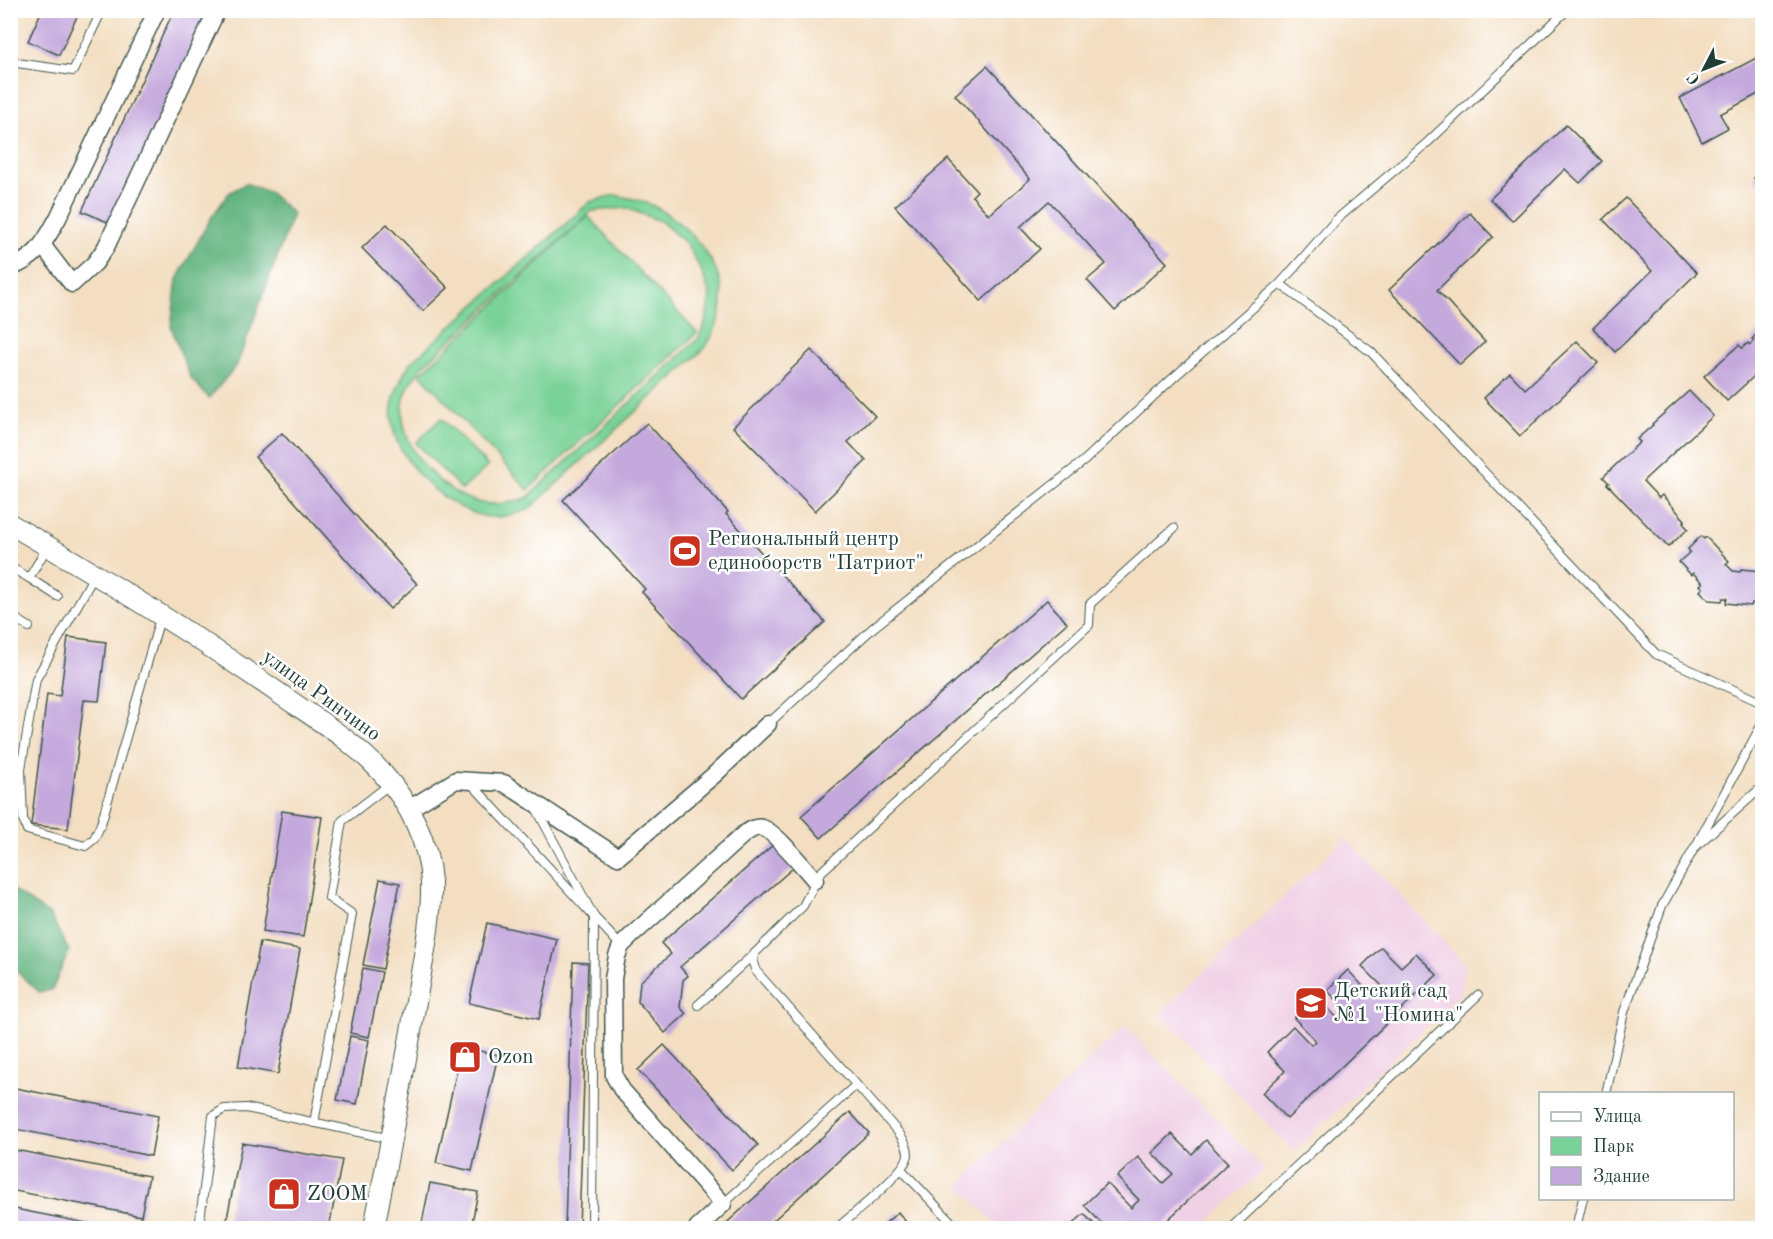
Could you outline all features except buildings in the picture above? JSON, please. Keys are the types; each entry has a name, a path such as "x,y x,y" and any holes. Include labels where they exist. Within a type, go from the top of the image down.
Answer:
{"street":[{"path":"10,268 30,259 43,246 157,10"},
{"path":"43,246 72,284 95,263 106,247 217,10"},
{"name":"улица Ринчино","path":"10,524 161,615 346,739 383,774 409,809 423,840 431,881 427,934 374,1228"},
{"path":"409,809 456,780 504,783 618,857 714,775 768,724"},
{"path":"697,1228 723,1204 617,1083 614,1076 613,980 617,956 621,946 744,834 754,828 761,827 772,833 815,880"}],"lane":[{"path":"10,62 73,71 102,10"},
{"path":"768,724 874,627 1085,460 1173,378 1280,284 1337,219 1428,142 1567,10"},
{"path":"1280,284 1371,352 1656,654 1762,703"},
{"path":"698,1005 803,906 820,873 1089,626 1090,604 1174,528"},
{"path":"29,578 48,546"},
{"path":"10,567 57,596"},
{"path":"95,574 36,679 21,769 23,819 27,830 85,846 94,839 101,824 161,615"},
{"path":"10,615 29,627"},
{"path":"1606,1092 1624,1011 1662,906 1762,724"},
{"path":"469,781 621,946"},
{"path":"314,1123 352,914 329,898 342,821 390,783"},
{"path":"1695,847 1762,787"},
{"path":"532,801 594,917 592,1228"},
{"path":"754,954 753,963 756,971 899,1133 907,1146 908,1157 891,1180 837,1228"},
{"path":"1231,1228 1478,994"},
{"path":"723,1204 856,1084"},
{"path":"200,1228 213,1116 224,1110 246,1108 391,1139"},
{"path":"901,1168 957,1228"},
{"path":"1576,1228 1583,1200"}],"shaded area":[{"name":"Детский сад №1 \"Номина\"","path":"1346,838 1465,964 1461,994 1293,1152 1160,1013"},
{"path":"1125,1026 1265,1169 1201,1228 997,1228 997,1225 958,1185"}],"green space":[{"path":"246,183 270,193 293,214 237,365 209,398 190,377 171,327 177,279 211,218 229,193"},
{"path":"615,195 643,202 661,210 689,232 711,261 722,294 721,310 713,335 705,348 528,510 494,517 466,510 433,489 406,459 392,424 392,406 397,389 410,363 590,202","holes":["626,208 660,221 686,243 701,270 710,295 706,321 698,339 527,498 499,504 482,503 466,498 436,478 413,449 406,433 403,416 407,389 425,364 592,211"]},
{"path":"588,216 697,333 528,490 420,374"},
{"path":"441,418 488,466 462,490 416,443"},
{"path":"10,888 50,915 69,951 52,990 39,992 11,966"}],"place":[{"name":"Региональный центр единоборств \"Патриот\"","path":"685,551"},
{"name":"Детский сад №1 \"Номина\"","path":"1311,1003"},
{"name":"Ozon","path":"465,1057"},
{"name":"ZOOM","path":"284,1194"}]}
